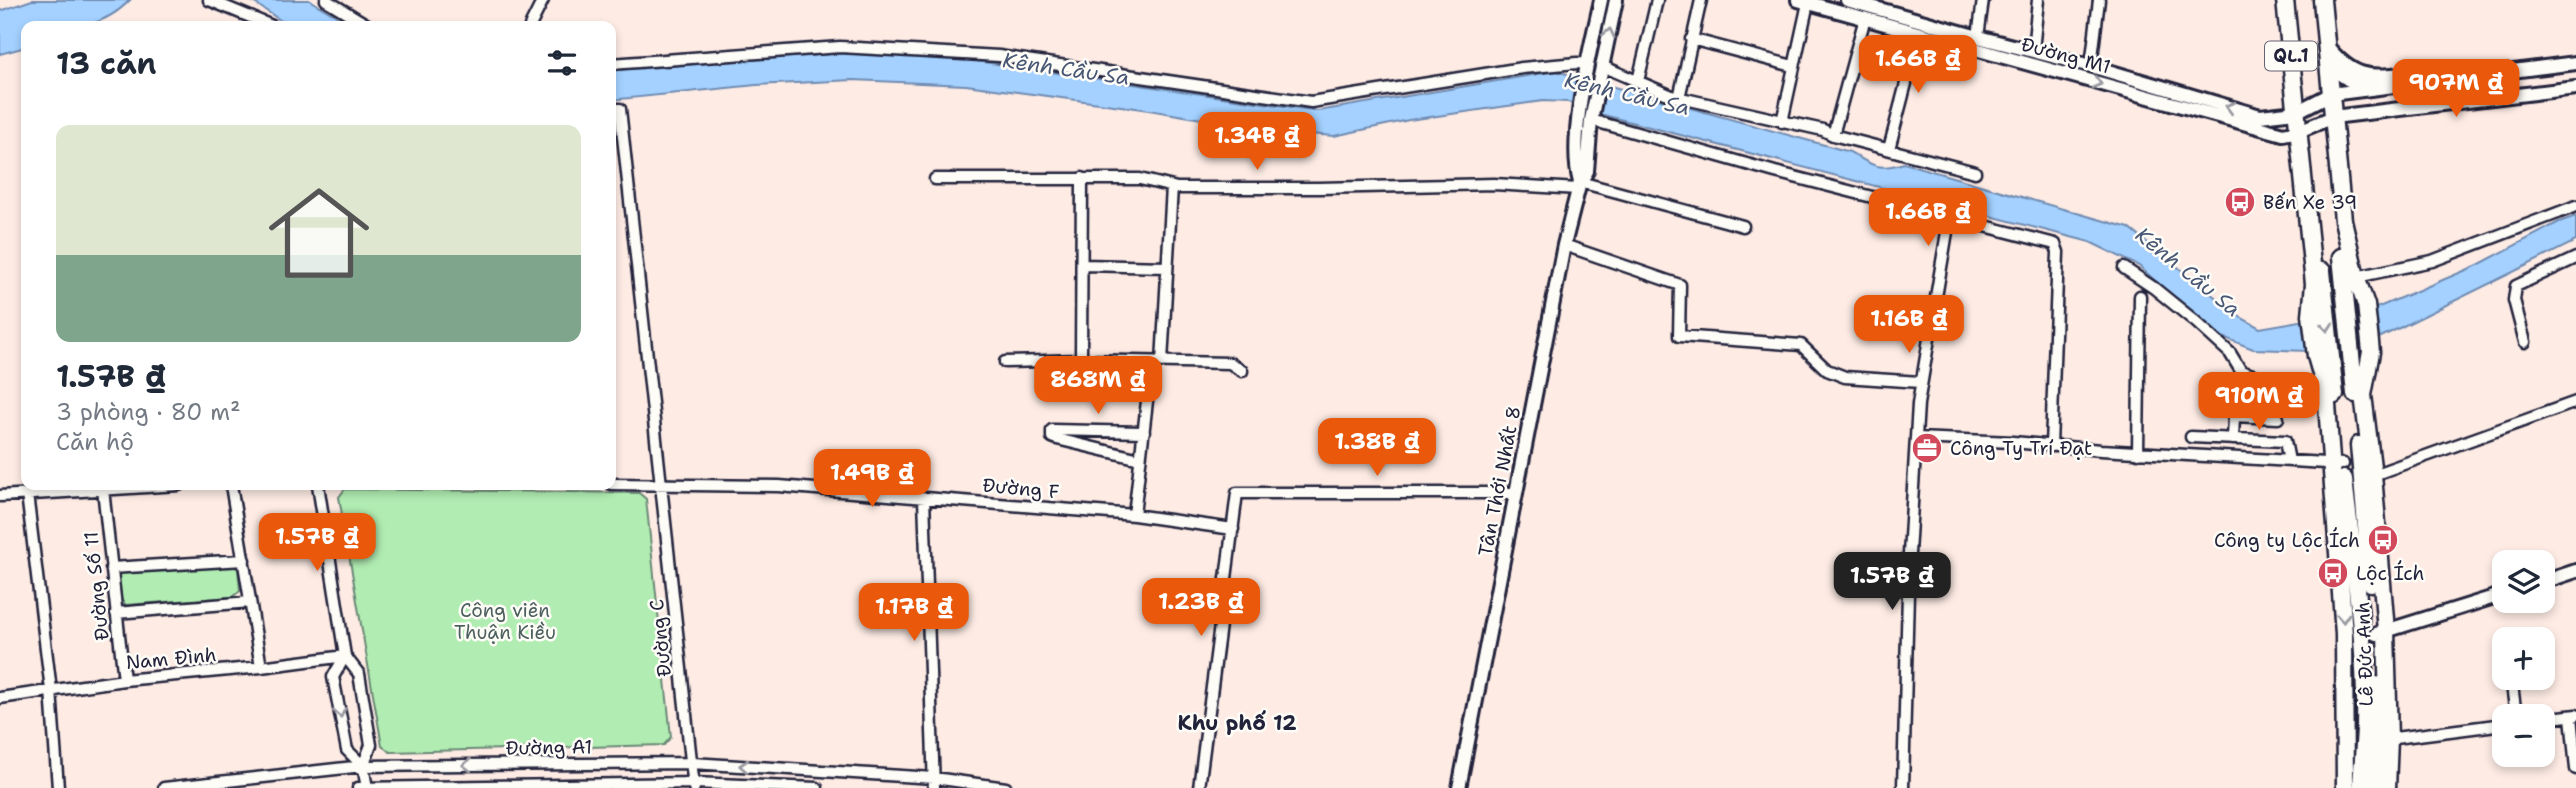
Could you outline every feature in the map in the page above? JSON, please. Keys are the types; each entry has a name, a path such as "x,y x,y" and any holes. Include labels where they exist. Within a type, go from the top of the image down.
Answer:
{"highway":[{"name":"QL.1","path":"2285,0 2324,293 2323,358"},
{"name":"QL.1","path":"2295,0 2301,110"},
{"name":"QL.1","path":"2312,0 2343,220 2356,277"},
{"name":"QL.1","path":"2322,0 2328,66 2326,97"},
{"name":"Lê Đức Anh","path":"2329,119 2381,633"},
{"name":"QL.1","path":"2304,129 2314,284 2311,315 2323,358"},
{"name":"Lê Đức Anh","path":"2356,277 2366,305 2371,352 2363,395 2374,475 2381,633 2382,739 2387,788"},
{"name":"Lê Đức Anh","path":"2323,358 2360,627 2365,728 2361,788"},
{"name":"Lê Đức Anh","path":"2338,464 2346,682 2345,788"},
{"path":"2346,682 2363,682"},
{"name":"Lê Đức Anh","path":"2375,788 2382,739"}],"street":[{"path":"209,0 260,21"},
{"path":"326,0 361,21"},
{"path":"532,21 543,0"},
{"path":"1585,119 1588,64 1601,0"},
{"path":"1585,119 1602,66 1616,0"},
{"path":"1638,81 1657,0"},
{"path":"1679,98 1701,0"},
{"name":"Đường M1","path":"1847,0 1978,37 2032,58 2278,133 2304,129 2329,119 2576,88"},
{"path":"1978,37 1983,0"},
{"path":"2032,58 2039,0"},
{"path":"2091,66 2099,0"},
{"path":"1782,122 1803,1"},
{"name":"Đường M1","path":"1803,1 1919,33 2032,58 2091,66 2260,116 2283,115 2301,110 2326,97 2539,68"},
{"path":"1833,135 1864,18"},
{"path":"1888,149 1919,33"},
{"path":"1691,39 1793,66"},
{"path":"2326,45 2348,67 2361,75 2422,72 2429,76"},
{"path":"616,64 839,47 999,57 1311,103 1522,68 1588,64"},
{"path":"2328,66 2354,82 2525,65 2539,68 2576,63"},
{"path":"1602,66 1679,98 1823,130 1833,135 1975,172"},
{"name":"Đường C","path":"616,109 620,109 694,785"},
{"path":"1585,119 1776,172 2055,244 2058,256 2051,446"},
{"name":"Tân Thới Nhất 8","path":"1459,788 1564,245 1579,186 1587,172 1585,119"},
{"path":"1081,360 1082,178"},
{"path":"935,179 1140,179 1172,187 1319,188 1494,184 1579,186 1743,226"},
{"path":"1162,362 1172,187"},
{"path":"2356,277 2432,261 2576,206"},
{"path":"1903,788 1909,554 1920,382 1948,226"},
{"path":"1564,245 1680,285 1679,336 1801,345 1827,370 1845,377 1920,382"},
{"path":"2525,342 2514,300 2516,286 2576,258"},
{"path":"1082,265 1167,267"},
{"path":"2124,268 2196,322 2230,353 2241,371 2300,396 2331,401"},
{"path":"2138,453 2140,296"},
{"path":"1005,362 1081,360 1230,363 1242,371"},
{"path":"1134,515 1147,401"},
{"path":"2374,475 2576,402"},
{"path":"2233,439 2234,416 2278,418"},
{"path":"1140,459 1057,439 1052,437 1052,430 1144,432"},
{"path":"2191,437 2285,441 2289,461"},
{"path":"1916,438 2338,464"},
{"name":"Đường F","path":"616,484 779,486 1134,515 1233,529"},
{"path":"0,496 88,490"},
{"name":"Đường Số 11","path":"103,490 124,680"},
{"path":"232,490 261,667"},
{"path":"319,490 345,656 359,674 370,745 363,766 367,788"},
{"path":"1199,788 1237,493 1516,493"},
{"path":"27,494 51,690 58,788"},
{"path":"924,498 934,783"},
{"path":"111,568 243,560"},
{"path":"2555,578 2576,571"},
{"path":"2381,633 2492,598"},
{"path":"116,613 250,602"},
{"path":"345,656 333,677 347,750 363,766"},
{"name":"Nam Đình","path":"0,698 124,680 345,656"},
{"path":"2555,718 2574,716 2576,769"},
{"path":"2382,739 2492,725"},
{"name":"Đường A1","path":"164,788 363,766 692,763 1006,788"},
{"name":"Đường A1","path":"358,788 694,785 817,788"}],"green space":[{"name":"Công viên Thuận Kiều","path":"344,490 639,493 646,499 671,737 664,745 390,752 382,746 339,497"},
{"path":"231,565 238,569 240,591 232,597 126,605 119,598 116,575 122,571"}],"water":[{"path":"32,0 130,0 118,11 99,21 21,21 21,48 0,54 0,11"},
{"path":"250,0 309,0 345,21 282,21"},
{"name":"Kênh Cầu Sa","path":"845,53 949,57 1318,111 1556,71 1850,152 1876,166 1888,167 1904,163 2129,228 2240,317 2260,328 2379,307 2478,265 2559,222 2576,216 2576,241 2381,337 2346,347 2310,351 2253,349 2213,333 2139,266 2090,242 1596,113 1568,102 1543,101 1409,120 1334,136 1272,131 1143,109 966,85 853,80 756,85 616,99 616,70"}],"place":[{"name":"Bến Xe 39","path":"2240,202"},
{"name":"Công Ty Trí Đạt","path":"1927,448"},
{"name":"Công ty Lộc Ích","path":"2383,540"},
{"name":"Lộc Ích","path":"2333,573"}],"district":[{"name":"Khu phố 12","path":"1237,723"}]}
